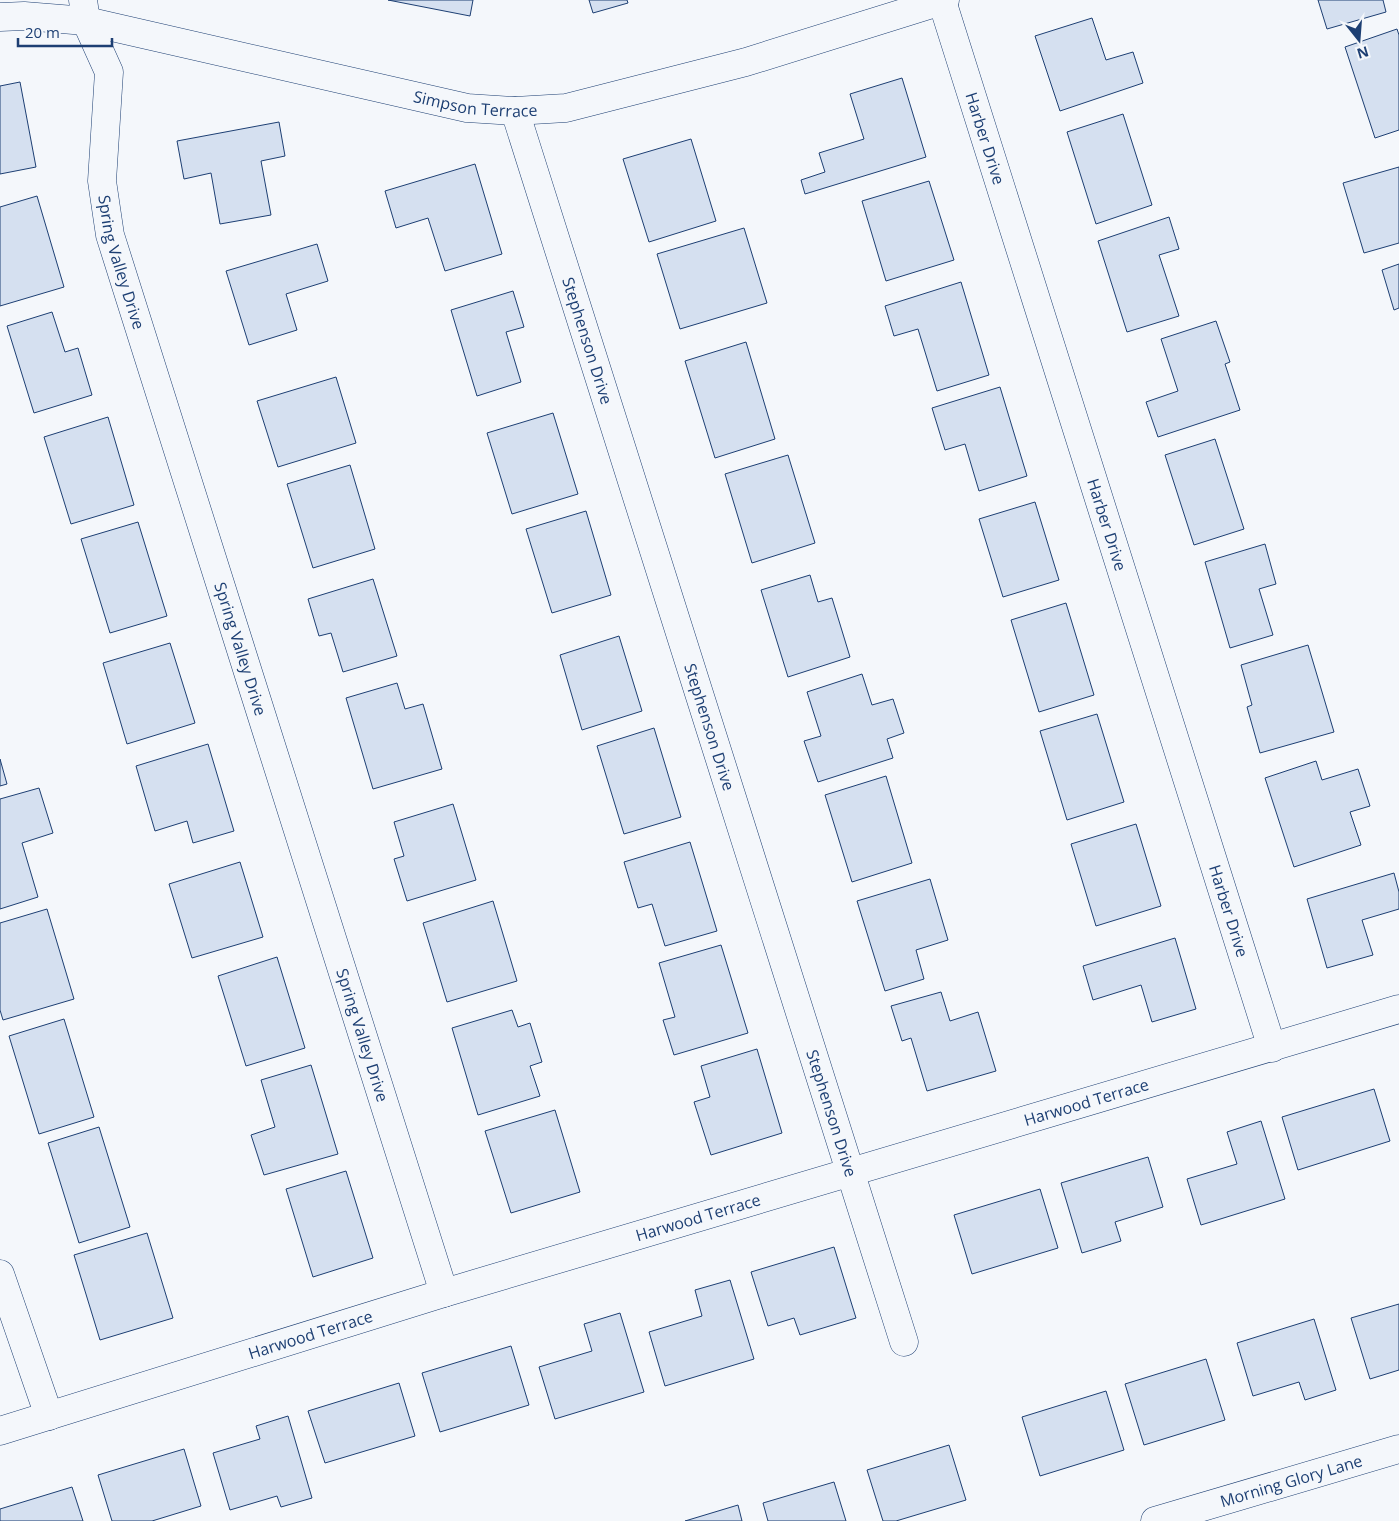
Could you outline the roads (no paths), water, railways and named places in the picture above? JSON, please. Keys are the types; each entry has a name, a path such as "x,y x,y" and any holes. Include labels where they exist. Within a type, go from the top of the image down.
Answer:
{"street":[{"name":"Simpson Terrace","path":"0,17 84,11 467,108 515,111 566,108 746,62 944,0"},
{"name":"Harber Drive","path":"944,0 1272,1048"},
{"name":"Spring Valley Drive","path":"84,11 108,72 102,181 110,235 444,1293"},
{"name":"Stephenson Drive","path":"515,111 904,1342"},
{"name":"Harwood Terrace","path":"0,1431 444,1293 850,1174 1399,1009"},
{"path":"0,1274 49,1416"},
{"name":"Morning Glory Lane","path":"1155,1521 1399,1449"}]}
